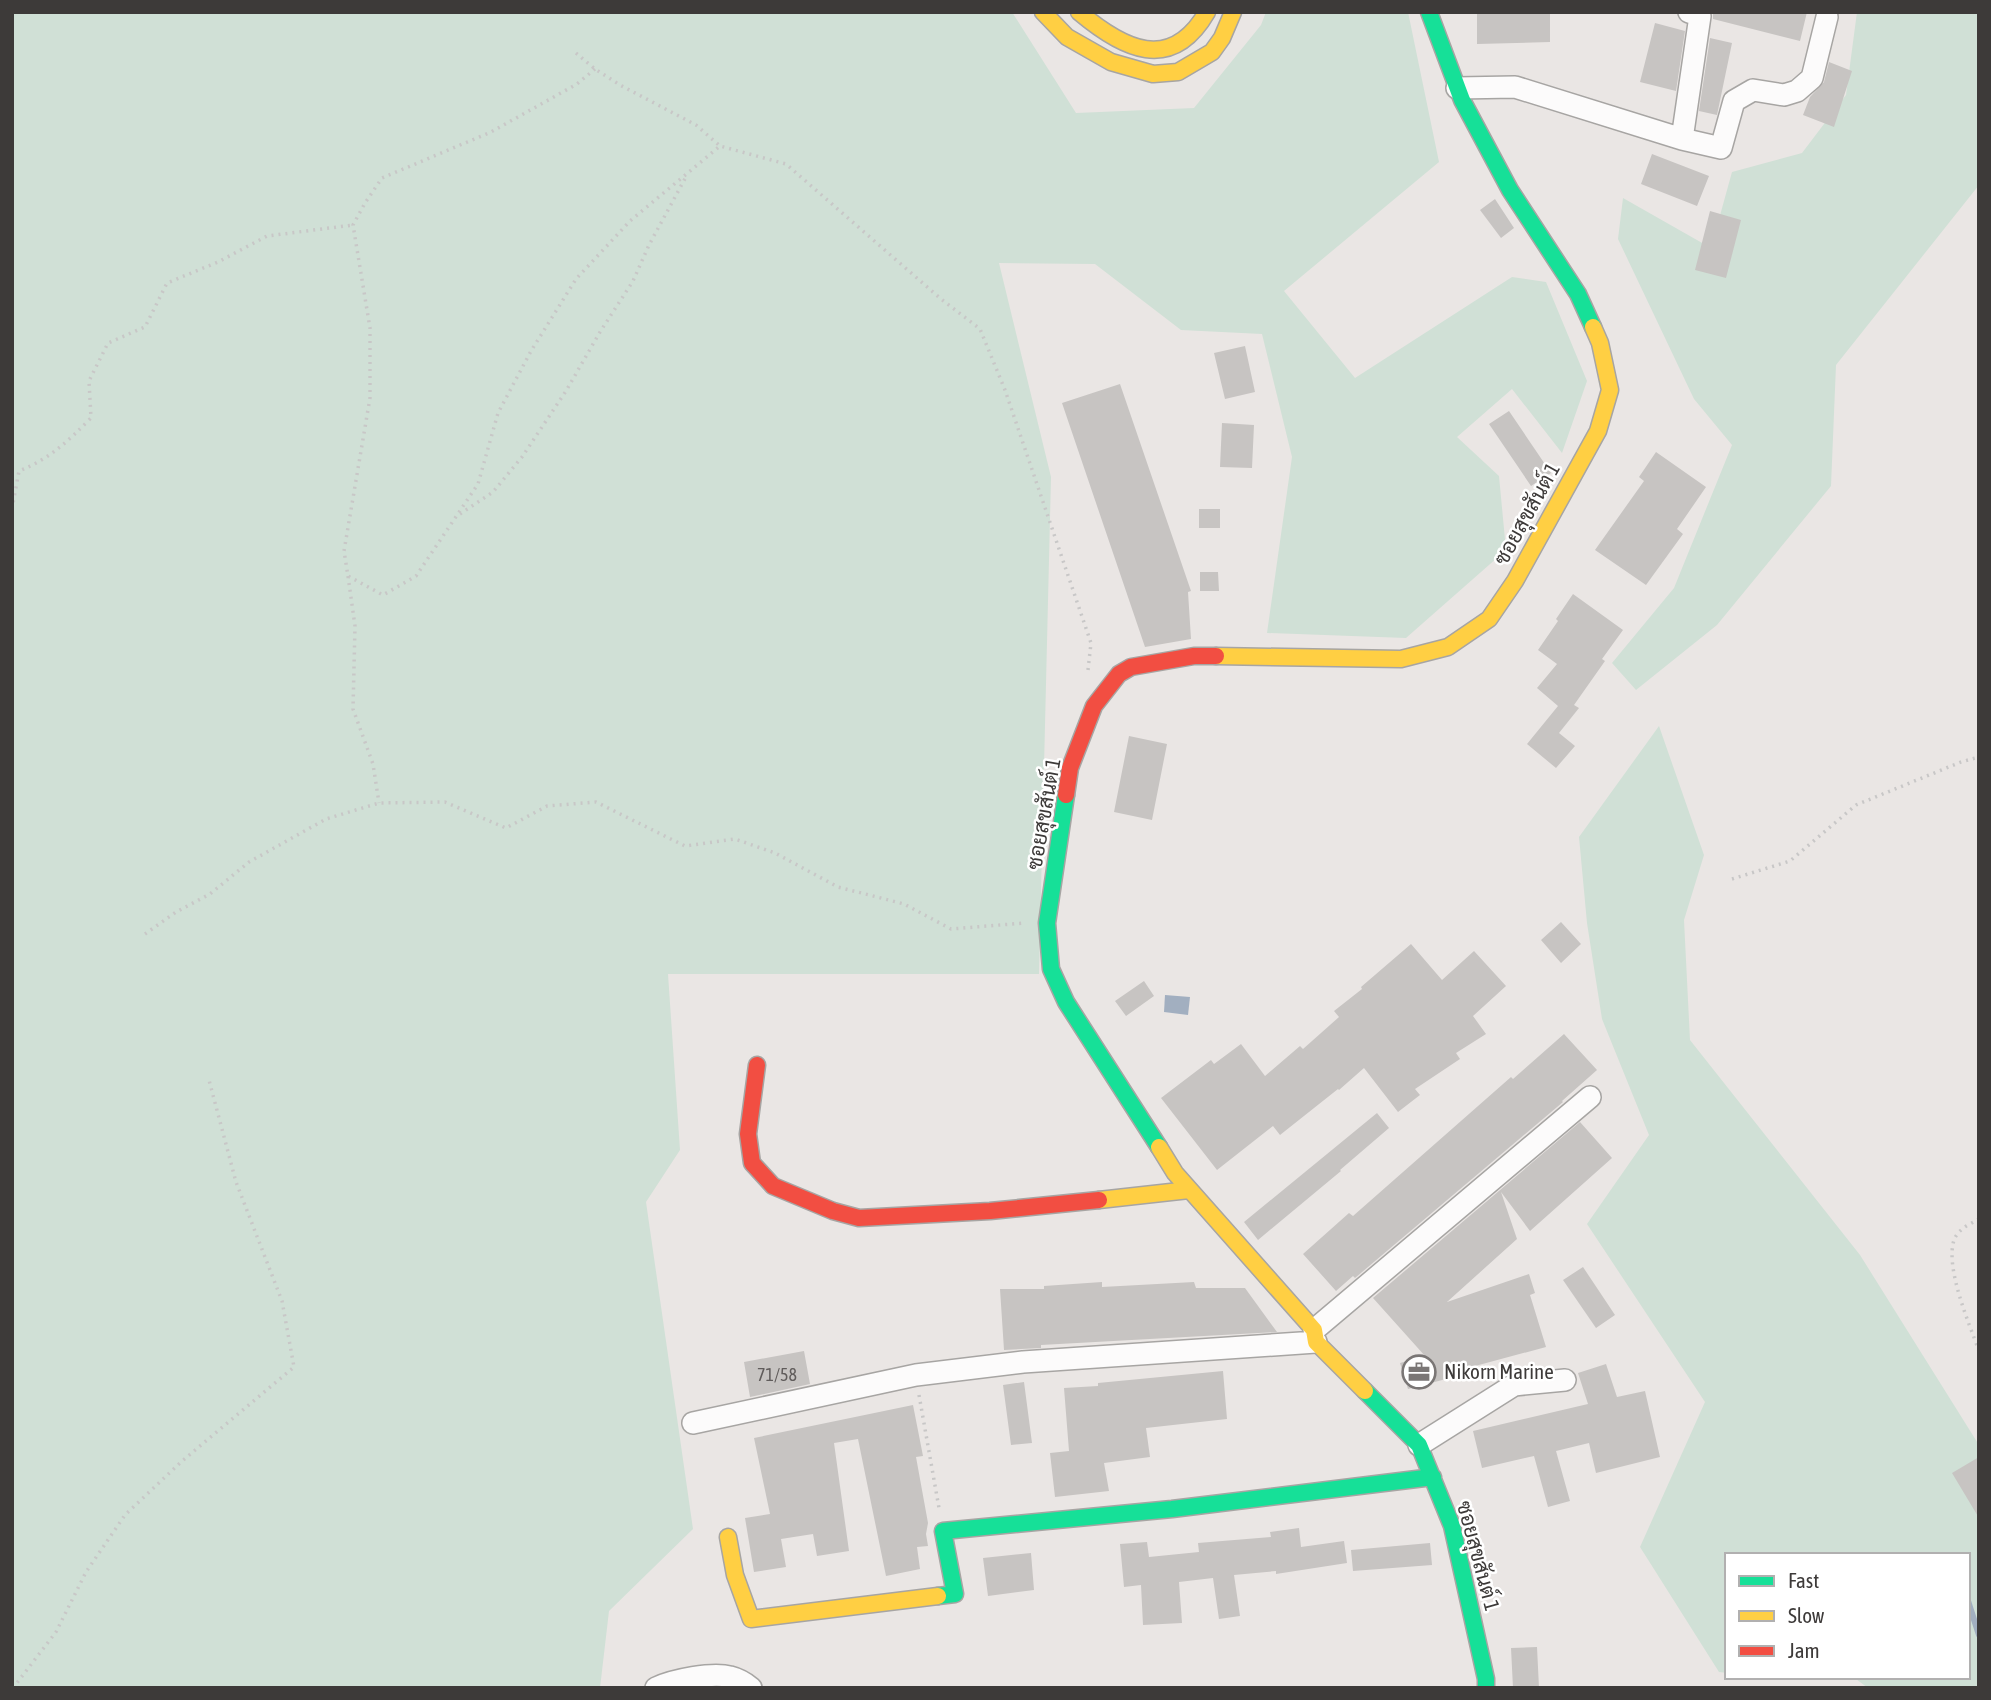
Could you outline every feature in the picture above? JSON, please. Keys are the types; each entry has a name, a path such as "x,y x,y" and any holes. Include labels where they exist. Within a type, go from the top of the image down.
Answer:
{"street":[{"path":"1043,12 1067,37 1111,62 1153,74 1178,72 1212,52 1222,38 1233,12"},
{"path":"1079,12 1088,21 1119,40 1146,50 1167,50 1187,39 1207,12"},
{"name":"ซอยสุขสันต์ 1","path":"1429,12 1462,100 1510,190 1578,295 1600,343 1610,390 1598,431 1515,581 1489,619 1448,647 1401,659 1194,656 1131,667 1119,674 1094,706 1070,768 1047,923 1051,969 1066,1002 1175,1173 1315,1336 1419,1445 1452,1526 1486,1688"},
{"path":"1682,139 1700,16 1689,12"},
{"path":"1457,88 1516,87 1682,139 1721,148 1734,101 1753,90 1784,95 1797,91 1812,78 1827,16"},
{"path":"757,1065 748,1134 752,1163 773,1186 833,1211 859,1217 990,1211 1189,1190"},
{"path":"693,1423 916,1375 1023,1362 1315,1336 1590,1097"},
{"path":"1419,1445 1514,1384 1565,1380"},
{"path":"728,1537 735,1575 751,1619 955,1594 943,1531 1172,1509 1433,1477"},
{"path":"656,1688 723,1675 737,1679 751,1688"}],"path":[{"path":"576,53 620,85 696,125 720,146 786,164 941,299 980,329 1005,390 1091,643 1087,679 1094,706"},
{"path":"379,803 373,764 353,709 355,626 344,551 370,398 370,328 354,226 382,178 503,125 577,84 595,69"},
{"path":"348,576 383,595 416,576 478,484 498,413 531,351 576,279 630,221 720,146"},
{"path":"458,515 494,492 522,457 633,281 688,173"},
{"path":"12,509 19,471 43,461 70,440 91,418 89,380 107,343 145,327 167,283 218,262 267,236 354,226"},
{"path":"1732,879 1790,861 1856,805 1979,757"},
{"path":"145,934 176,912 210,894 250,862 326,820 379,803 445,802 506,828 547,806 596,802 685,846 735,839 775,853 838,887 904,904 951,929 1047,923"},
{"path":"13,1688 56,1632 86,1572 125,1515 181,1462 294,1367 282,1301 236,1182 209,1080"},
{"path":"1979,1219 1962,1228 1955,1238 1953,1254 1958,1292 1979,1351"},
{"path":"916,1375 943,1531"}],"shaded area":[{"path":"12,12 1012,12 1076,113 1194,108 1261,25 1266,12 1408,12 1439,162 1284,291 1355,378 1512,277 1546,282 1587,381 1562,453 1512,389 1457,437 1499,476 1506,550 1406,638 1267,633 1292,457 1262,334 1181,330 1095,264 999,263 1051,477 1039,974 668,974 680,1150 646,1202 693,1529 609,1611 600,1688 12,1688"},
{"path":"1857,12 1979,12 1979,185 1836,365 1831,486 1717,625 1636,690 1612,663 1674,588 1732,445 1694,399 1618,239 1623,198 1711,248 1732,172 1802,153 1846,95"},
{"path":"1659,726 1704,855 1684,920 1690,1040 1860,1255 1979,1445 1979,1688 1868,1688 1856,1679 1970,1679 1970,1553 1725,1553 1725,1673 1719,1672 1640,1547 1705,1402 1587,1224 1649,1135 1602,1019 1587,923 1579,837"}],"water":[{"path":"1165,995 1190,997 1188,1015 1164,1012"}],"building":[{"path":"1477,12 1550,12 1550,42 1477,44"},
{"path":"1713,12 1807,12 1800,41 1713,19"},
{"path":"1655,23 1685,31 1676,91 1640,82"},
{"path":"1710,38 1732,43 1717,115 1699,111"},
{"path":"1829,62 1852,71 1834,127 1803,115 1810,97 1824,82"},
{"path":"1652,154 1709,176 1697,206 1641,184"},
{"path":"1495,199 1514,228 1501,238 1480,210"},
{"path":"1710,211 1741,220 1726,278 1695,270"},
{"path":"1245,346 1255,392 1225,399 1214,353"},
{"path":"1120,384 1191,591 1188,592 1191,639 1145,647 1062,403"},
{"path":"1509,411 1551,473 1531,486 1489,424"},
{"path":"1222,423 1254,425 1252,468 1220,467"},
{"path":"1656,452 1706,487 1677,529 1683,534 1646,585 1595,550 1644,481 1639,477"},
{"path":"1199,509 1220,509 1220,528 1199,528"},
{"path":"1200,572 1218,572 1219,591 1200,591"},
{"path":"1573,594 1623,630 1574,705 1579,708 1559,733 1575,746 1556,768 1527,744 1558,706 1537,688 1557,664 1538,650"},
{"path":"1129,736 1167,744 1152,820 1114,812"},
{"path":"1561,922 1581,944 1561,963 1541,940"},
{"path":"1411,944 1442,980 1474,951 1506,986 1473,1016 1486,1034 1456,1053 1460,1059 1415,1089 1420,1095 1398,1112 1364,1068 1280,1135 1273,1126 1217,1170 1161,1098 1211,1060 1214,1064 1241,1044 1265,1076 1300,1046 1303,1049 1339,1017 1334,1011"},
{"path":"1144,981 1154,996 1126,1016 1115,1001"},
{"path":"1564,1034 1597,1070 1563,1102 1355,1278 1353,1276 1336,1291 1303,1254 1349,1213 1353,1216"},
{"path":"1377,1113 1389,1128 1258,1240 1244,1222"},
{"path":"1580,1122 1612,1158 1530,1231 1501,1192 1517,1239 1447,1302 1529,1274 1535,1293 1530,1295 1546,1347 1464,1369 1465,1374 1408,1389 1400,1363 1425,1356 1373,1298"},
{"path":"1583,1267 1615,1315 1596,1328 1563,1280"},
{"path":"1102,1282 1102,1287 1194,1282 1196,1288 1245,1288 1277,1332 1041,1345 1041,1348 1004,1350 1000,1289 1044,1289 1044,1286"},
{"path":"804,1351 810,1384 750,1397 744,1362"},
{"path":"1606,1364 1617,1397 1645,1391 1660,1457 1596,1473 1589,1443 1556,1451 1570,1501 1548,1507 1534,1456 1482,1468 1473,1431 1588,1404 1578,1373"},
{"path":"1223,1371 1227,1419 1146,1428 1150,1457 1104,1463 1109,1491 1055,1497 1050,1453 1069,1451 1064,1388"},
{"path":"1024,1382 1032,1443 1011,1445 1003,1385"},
{"path":"913,1405 923,1456 916,1457 928,1523 928,1546 917,1547 920,1569 886,1576 858,1439 834,1443 849,1551 817,1556 813,1534 781,1539 786,1567 754,1572 745,1518 770,1514 754,1438"},
{"path":"1979,1457 1979,1518 1952,1473"},
{"path":"1299,1528 1301,1547 1344,1541 1347,1563 1276,1574 1276,1571 1234,1575 1240,1616 1219,1619 1213,1578 1179,1582 1182,1623 1143,1625 1141,1585 1124,1587 1120,1544 1147,1542 1149,1557 1199,1552 1198,1543 1271,1537 1270,1532"},
{"path":"1430,1543 1432,1565 1353,1571 1351,1550"},
{"path":"1031,1553 1034,1590 988,1596 983,1558"},
{"path":"1537,1647 1539,1688 1513,1688 1511,1648"}],"waterway":[{"path":"1970,1607 1979,1635"}],"traffic: fast":[{"path":"1429,12 1462,100 1510,190 1578,294 1593,327"},
{"path":"1066,795 1047,923 1051,969 1066,1002 1159,1147"},
{"path":"1365,1391 1419,1445 1452,1526 1486,1688"},
{"path":"938,1596 955,1594 943,1531 1172,1509 1433,1477"}],"traffic: slow":[{"path":"1043,12 1067,37 1111,62 1153,74 1178,72 1212,52 1222,38 1233,12"},
{"path":"1079,12 1112,36 1129,45 1146,49 1162,49 1178,43 1193,31 1207,12"},
{"path":"1216,656 1401,659 1448,647 1489,619 1515,581 1598,431 1610,390 1600,343 1593,327"},
{"path":"1159,1147 1175,1173 1314,1330 1316,1342 1365,1391"},
{"path":"1099,1200 1189,1190"},
{"path":"728,1537 735,1575 751,1619 938,1596"}],"traffic: jam":[{"path":"1066,795 1070,768 1094,706 1119,674 1131,667 1194,656 1216,656"},
{"path":"757,1065 748,1134 752,1163 773,1186 833,1211 859,1218 990,1211 1099,1200"}],"place":[{"name":"Nikorn Marine","path":"1419,1372"}]}
